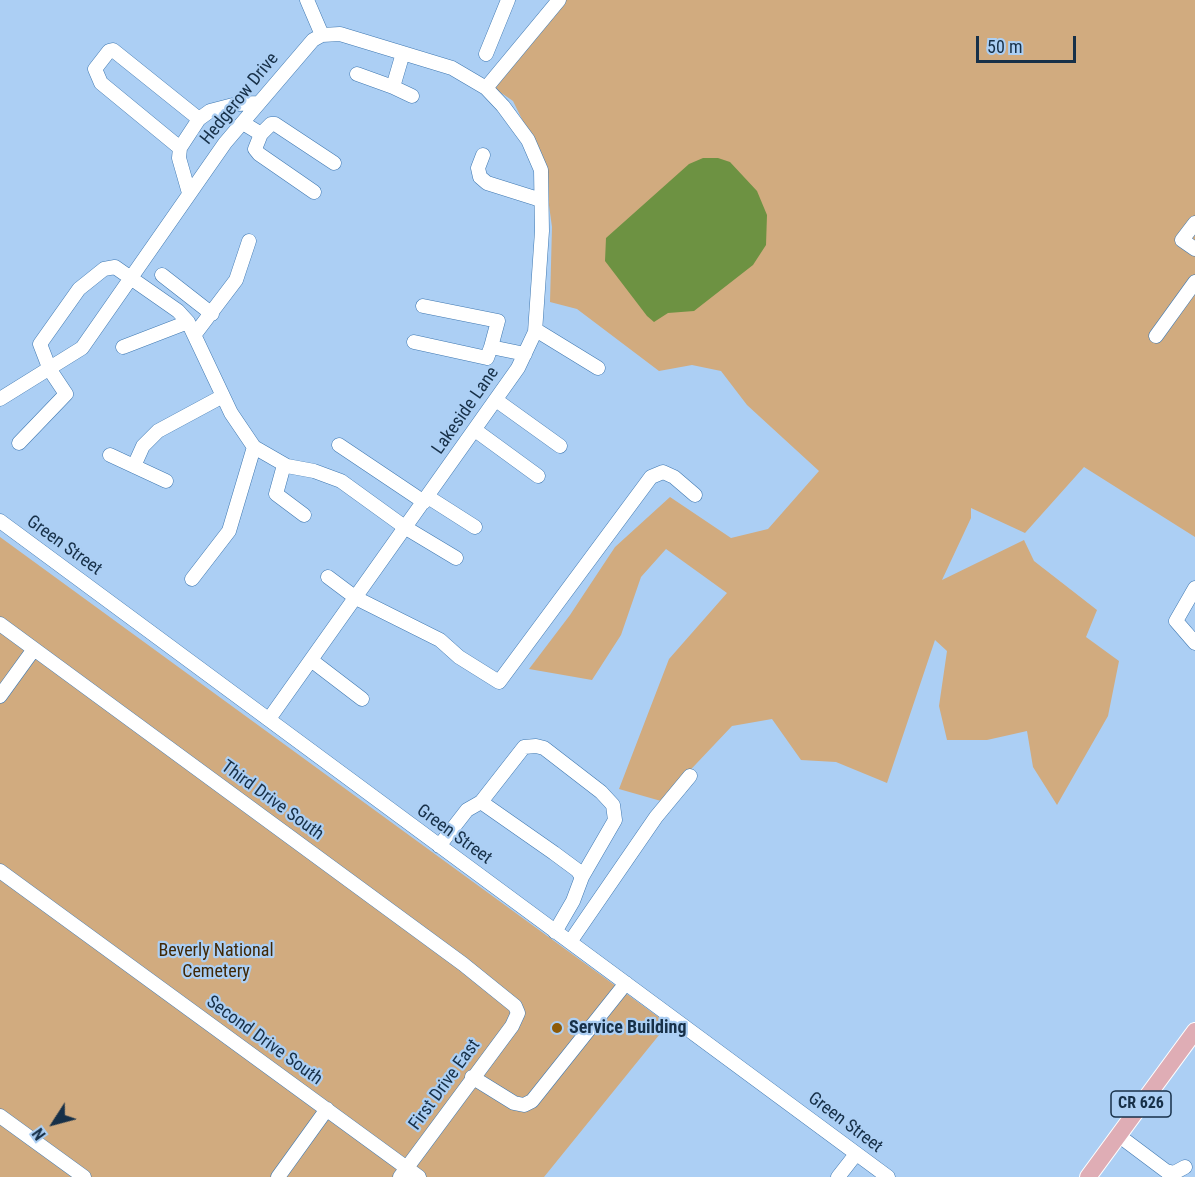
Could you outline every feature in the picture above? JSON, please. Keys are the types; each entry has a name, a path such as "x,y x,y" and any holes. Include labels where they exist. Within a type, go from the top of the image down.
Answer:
{"main road":[{"name":"CR 626","path":"1088,1177 1195,1031"}],"street":[{"path":"307,0 322,35 340,34 452,68 486,88 559,0"},
{"path":"486,54 508,0"},
{"name":"Hedgerow Drive","path":"0,399 82,348 189,193 258,103 303,50 322,35"},
{"path":"180,148 101,83 95,69 109,51 113,50 199,119"},
{"path":"393,87 403,53"},
{"path":"357,74 412,96"},
{"name":"Lakeside Lane","path":"268,719 496,400 525,354 536,330 541,170 528,140 503,106 486,88"},
{"path":"189,193 179,158 180,148 199,119 210,111 237,104 258,103"},
{"path":"243,123 261,134"},
{"path":"314,192 259,154 255,149 261,134 271,124 275,124 334,163"},
{"path":"483,155 478,168 480,177 487,183 541,200"},
{"path":"1195,223 1182,240 1195,249"},
{"path":"195,334 236,280 249,241"},
{"path":"19,443 66,394 50,370 40,344 79,289 104,269 115,267 178,311 188,322 231,414 254,447 284,465 341,481 406,528 456,558"},
{"path":"162,275 212,314"},
{"path":"1156,336 1195,282"},
{"path":"414,342 487,358 498,321 423,306"},
{"path":"123,347 188,322"},
{"path":"536,330 598,368"},
{"path":"491,347 525,354"},
{"path":"134,466 143,446 158,431 223,396"},
{"path":"496,400 560,446"},
{"path":"475,429 538,476"},
{"path":"339,445 426,500 476,527"},
{"path":"192,579 229,531 254,447"},
{"path":"110,455 166,481"},
{"path":"284,465 276,494 304,515"},
{"path":"328,577 356,598 440,640 459,657 499,682 651,477 663,472 674,477 695,495"},
{"name":"Green Street","path":"0,521 888,1177"},
{"path":"1195,588 1176,621 1195,643"},
{"name":"Third Drive South","path":"0,624 463,964 514,1006 518,1013"},
{"path":"0,696 34,649"},
{"path":"311,660 362,699"},
{"path":"439,846 467,810 481,802 524,747 544,748 601,792 613,805 615,820 582,877 573,902 555,932"},
{"path":"570,942 656,817 690,776"},
{"path":"481,802 562,858 582,877"},
{"name":"Second Drive South","path":"0,871 327,1109 404,1172 419,1177"},
{"path":"472,1077 514,1103 524,1105 532,1101 626,984"},
{"name":"First Drive East","path":"404,1172 518,1013"},
{"path":"278,1177 327,1109"},
{"path":"0,1116 84,1177"},
{"path":"1118,1135 1166,1171 1174,1173 1185,1167"},
{"path":"838,1177 856,1154"}],"green space":[{"path":"565,0 1195,0 1195,537 1084,467 1025,533 971,508 971,518 942,580 1024,540 1034,561 1097,610 1086,637 1119,661 1108,716 1057,805 1033,767 1027,731 987,740 947,740 939,706 947,651 935,640 887,783 836,762 801,760 772,719 732,726 661,801 619,789 669,659 727,593 666,549 641,577 621,635 592,680 529,669 570,615 615,547 670,497 731,538 768,529 819,471 747,405 721,371 692,365 659,371 577,309 550,302 552,227 543,162 513,101 494,88"},
{"name":"Beverly National Cemetery","path":"0,537 668,1024 544,1177 0,1177"}],"shaded area":[{"path":"703,158 718,158 730,162 757,191 767,215 766,245 753,265 694,311 668,313 654,322 605,261 606,238 689,164"}],"place":[{"name":"Service Building","path":"557,1028"}]}
